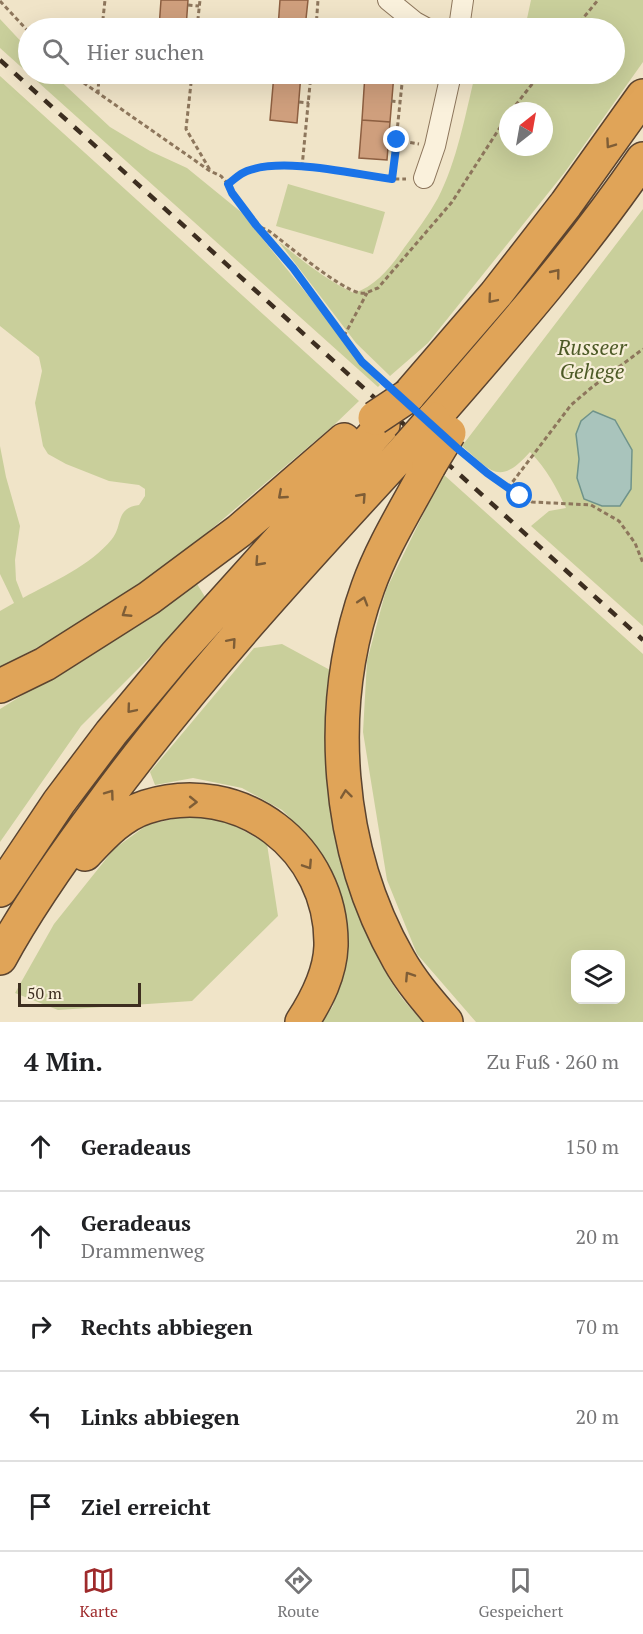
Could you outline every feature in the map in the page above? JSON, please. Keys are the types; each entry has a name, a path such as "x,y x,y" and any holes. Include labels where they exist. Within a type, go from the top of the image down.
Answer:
{"highway":[{"path":"0,890 59,802 111,733 379,421 398,391 496,294 566,204 643,96"},
{"path":"0,957 59,864 133,762 202,676 418,456 447,433 520,319 594,226 643,159"},
{"path":"0,686 45,664 149,598 239,531 341,442 379,421"},
{"path":"418,456 360,610 344,698 343,762 352,833 368,892 400,961 415,985 446,1022"},
{"path":"29,911 111,827 145,807 168,802 191,801 215,802 240,809 284,834 311,869 323,893 330,921 331,948 326,975 317,998 302,1022"}],"street":[{"path":"388,0 410,18"},
{"path":"460,18 463,0"},
{"path":"424,178 435,146 449,84"}],"path":[{"path":"103,18 105,0"},
{"path":"198,18 200,0"},
{"path":"317,18 318,0"},
{"path":"583,18 598,0"},
{"path":"0,1 18,20"},
{"path":"188,5 199,6"},
{"path":"84,84 210,171 221,176 362,362 398,391"},
{"path":"98,84 98,94"},
{"path":"191,84 186,129 210,171"},
{"path":"302,167 310,84"},
{"path":"392,179 402,84"},
{"path":"518,102 532,84"},
{"path":"391,101 400,102"},
{"path":"298,102 309,103"},
{"path":"256,225 269,231 338,282 358,292 367,293 378,288 452,202 499,129"},
{"path":"388,139 435,146"},
{"path":"228,184 237,176 266,166 302,167 392,179 424,178"},
{"path":"344,336 367,293"},
{"path":"508,488 571,405 643,349"},
{"path":"447,433 508,488 531,502 591,506 618,521 635,543 643,563"}],"green space":[{"path":"531,0 643,0 643,62 565,172 428,343 390,376 356,343 279,242 334,282 354,293 362,290 388,269 422,224 445,184 473,84 625,84 625,18 527,18"},
{"path":"0,19 18,38 18,64 0,48"},
{"path":"0,76 359,401 334,425 176,559 80,625 0,667 0,611 14,603 0,574 0,446 20,526 15,560 16,580 23,598 71,572 103,549 115,534 126,510 139,505 145,496 145,489 139,485 109,481 66,464 48,454 43,446 35,403 42,371 39,357 0,326"},
{"path":"40,84 64,84 110,127 150,151 187,168 241,212 335,329 356,359 380,385 378,387"},
{"path":"288,184 385,212 373,254 276,226"},
{"name":"Russeer Gehege","path":"643,209 643,626 531,526 549,511 566,508 546,472 530,452 510,469 495,472 462,446","holes":["615,420 632,450 631,489 602,506 591,501 577,478 579,459 576,434"]},
{"path":"443,474 643,654 643,1022 476,1022 417,954 387,880 363,732 367,661 386,590"},
{"path":"197,584 207,600 81,726 0,842 0,709"},
{"path":"282,644 330,670 332,795 342,854 371,943 402,998 423,1022 322,1022 333,1006 344,955 336,887 310,838 282,810 242,788 193,778 155,785 150,772 254,648"},
{"path":"190,815 230,823 267,844 278,916 192,1001 58,1010 15,993 54,924 114,849 147,825"}],"water":[{"path":"593,411 615,420 632,450 631,489 620,506 602,506 584,499 577,478 579,459 576,434 581,421"}],"building":[{"path":"161,0 188,0 187,18 160,18"},
{"path":"280,0 308,0 306,18 279,18"},
{"path":"273,84 300,84 297,123 270,120"},
{"path":"364,84 393,84 390,122 362,120"},
{"path":"362,120 390,122 387,160 359,158"}],"railway":[{"path":"0,60 18,76"},
{"path":"27,84 643,640"}],"route":[{"path":"397,140 392,179 302,167 266,166 247,171 228,184 256,225 293,268 362,362 457,448 520,496"}]}
